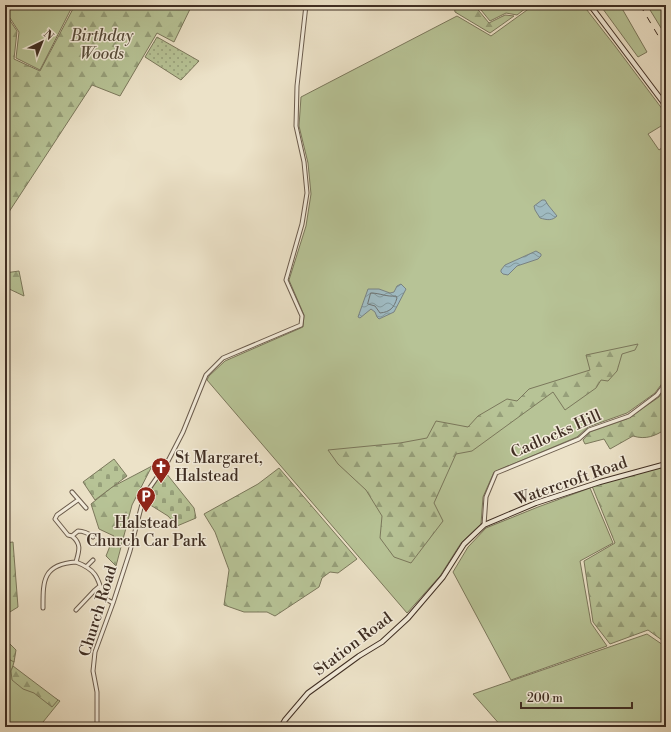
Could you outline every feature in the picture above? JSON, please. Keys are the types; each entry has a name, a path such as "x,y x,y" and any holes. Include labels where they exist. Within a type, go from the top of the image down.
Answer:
{"street":[{"name":"Church Road","path":"97,727 97,692 93,671 95,652 130,551 144,496 167,463 183,432 206,375 223,358 301,325 302,316 286,280 302,224 307,193 304,162 296,126 298,86 306,5"},
{"path":"590,5 666,106"},
{"name":"Cadlocks Hill","path":"484,525 486,497 496,473 579,439 589,430 628,416 657,395 666,383"},
{"name":"Watercroft Road","path":"484,525 536,503 593,484 666,464"},
{"path":"72,492 86,508"},
{"path":"76,562 80,550 79,545 72,536 68,535 55,519 57,515 78,500"},
{"name":"Station Road","path":"281,727 285,720 308,693 359,656 382,642 408,618 444,577 464,544 484,525"},
{"path":"72,536 78,531 82,531 93,537"},
{"path":"87,566 93,560"},
{"path":"43,608 43,586 49,573 55,567 76,562 87,566 97,576 104,598 113,603"},
{"path":"76,610 100,586"}],"green space":[{"path":"5,5 73,5 40,70 16,58 19,32 10,18 5,17"},
{"name":"Birthday Woods","path":"75,5 192,5 174,42 157,33 120,96 92,85 5,218 5,18 9,19 17,31 14,59 40,71"},
{"path":"454,5 474,5 489,23 505,15 514,16 490,33 455,12"},
{"path":"477,5 530,5 517,15 506,13 490,21"},
{"path":"534,5 583,5 666,114 666,123 648,134 659,150 666,145 666,378 655,393 627,413 588,427 577,437 494,472 483,497 481,524 461,543 440,576 407,613 207,380 209,376 225,361 303,327 304,315 289,280 306,226 311,194 308,163 299,126 301,97 457,16 491,36"},
{"path":"600,5 620,5 647,52 638,57"},
{"path":"647,5 666,5 666,36"},
{"path":"157,37 199,61 181,80 145,57"},
{"path":"19,271 24,296 5,287 5,273"},
{"path":"638,344 635,350 622,354 617,371 608,381 601,380 596,388 565,410 553,392 472,451 456,454 434,503 443,521 411,563 394,557 380,538 382,516 366,490 338,464 328,450 400,443 427,438 436,421 468,427 478,416 507,399 517,401 529,389 590,370 586,355"},
{"path":"666,387 666,429 650,437 642,438 633,436 610,449 604,439 585,444 583,440 590,432 627,419 659,397"},
{"path":"114,459 127,476 95,500 83,482"},
{"path":"152,466 132,505 116,566 106,556 114,536 99,529 91,504 112,487"},
{"path":"666,466 666,643 648,630 610,644 593,622 584,561 615,543 592,486"},
{"path":"279,468 357,559 338,573 330,572 322,578 319,587 275,616 267,612 244,612 224,605 229,570 215,532 204,514 258,484"},
{"path":"163,472 166,473 194,508 196,518 177,526 168,516 144,501"},
{"path":"590,488 613,543 580,561 591,623 607,646 511,680 453,572 468,547 486,528"},
{"path":"13,542 18,607 5,615 5,543"},
{"path":"647,634 666,647 666,727 502,727 473,694"},
{"path":"5,639 16,650 14,662 5,657"},
{"path":"5,654 13,658 14,662 12,669 25,681 60,701 39,727 5,727"},
{"path":"13,666 58,700 52,707 34,693 23,689 12,680 11,671"}],"water":[{"path":"542,200 545,200 557,216 555,218 549,220 540,218 534,206"},
{"path":"536,251 541,254 538,259 517,266 508,275 501,272 505,265"},
{"path":"401,284 406,289 394,312 379,319 375,312 371,309 360,318 358,317 368,289 379,289 390,293 394,292 397,286"}],"railway":[{"path":"640,5 666,49"}],"place":[{"name":"St Margaret, Halstead","path":"161,484"},
{"name":"Halstead Church Car Park","path":"146,513"}]}
